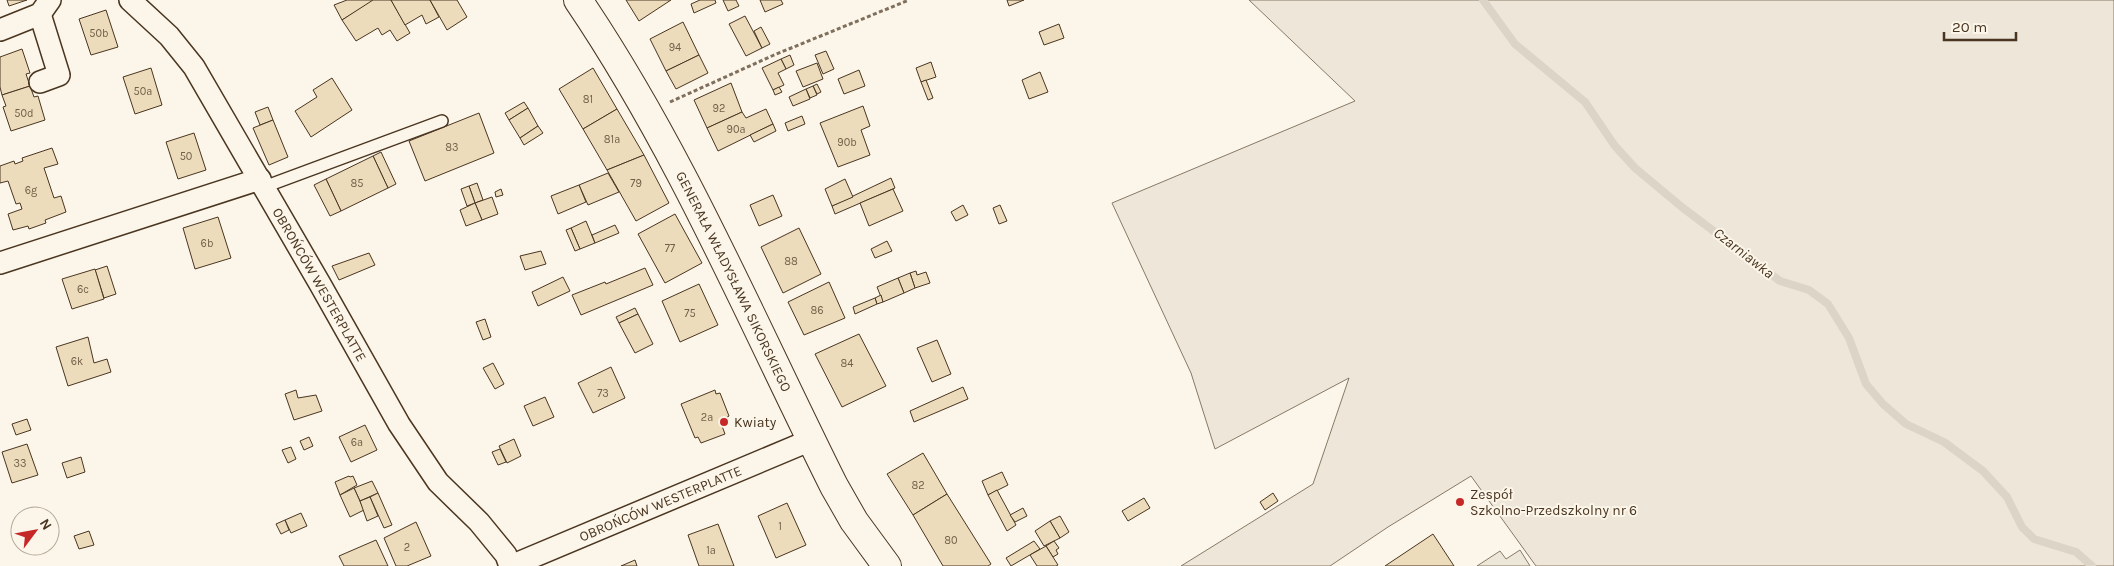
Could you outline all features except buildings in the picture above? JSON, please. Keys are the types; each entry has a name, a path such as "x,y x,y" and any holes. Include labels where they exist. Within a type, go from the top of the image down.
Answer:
{"street":[{"name":"OBROŃCÓW WESTERPLATTE","path":"130,0 169,36 194,67 399,424 438,482 479,522 506,555 511,566 811,440"},
{"name":"GENERAŁA WŁADYSŁAWA SIKORSKIEGO","path":"578,0 647,113 708,228 811,440 854,521 887,566"},
{"path":"0,30 45,7 59,75 40,82"},
{"path":"0,263 262,183"}],"lane":[{"path":"262,183 442,121"}],"path":[{"path":"647,113 774,55 908,0"}],"shaded area":[{"path":"1249,0 2114,0 2114,566 1536,566 1471,476 1388,527 1330,566 1181,566 1313,484 1349,378 1215,449 1191,373 1112,203 1355,101"},
{"path":"1520,550 1530,566 1477,566 1500,551 1506,559"}],"waterway":[{"name":"Czarniawka","path":"1483,0 1515,44 1585,102 1615,146 1635,168 1683,208 1780,281 1809,290 1828,304 1849,338 1866,384 1883,404 1906,424 1944,442 1983,471 2007,497 2022,527 2034,539 2076,552 2092,566"}],"place":[{"name":"Kwiaty","path":"724,422"},
{"name":"Zespół Szkolno-Przedszkolny nr 6","path":"1460,502"}]}
